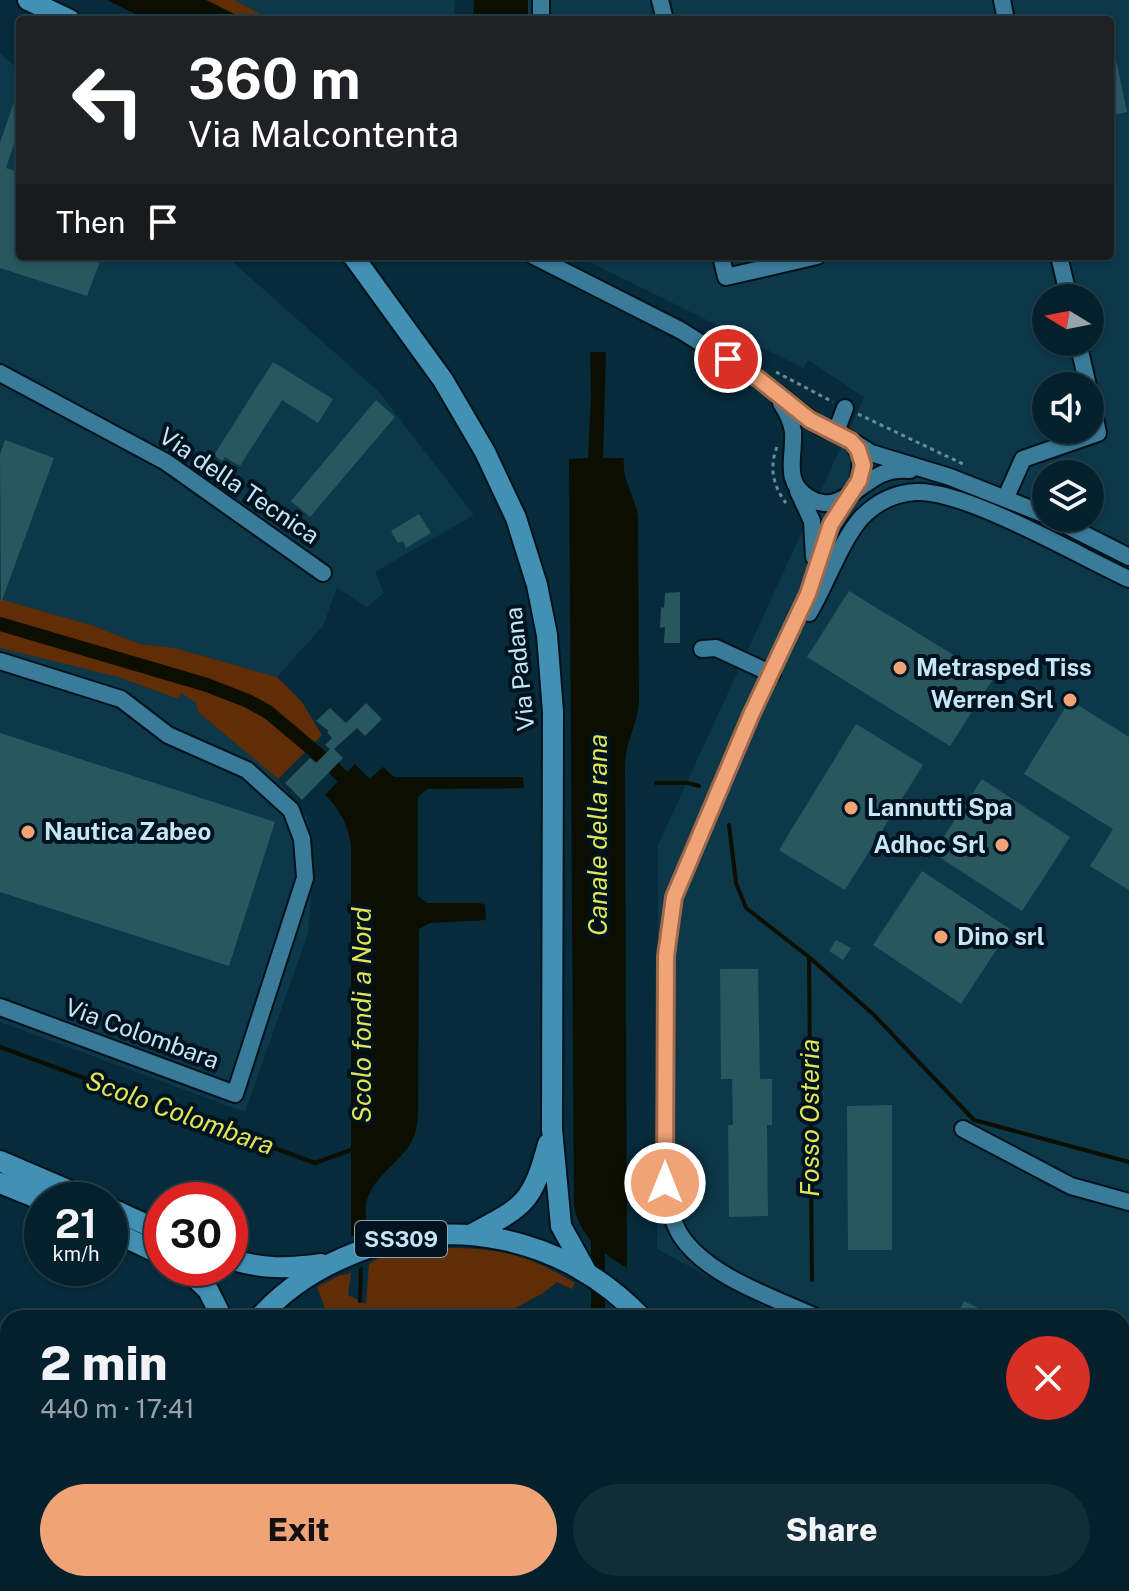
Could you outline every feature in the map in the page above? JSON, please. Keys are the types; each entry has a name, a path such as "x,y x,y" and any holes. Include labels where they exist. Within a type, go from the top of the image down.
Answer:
{"main road":[{"path":"28,0 62,16"},
{"name":"Via Padana","path":"356,260 443,380 485,452 516,518 537,585 547,635 553,712 552,1129 561,1226 586,1271"},
{"name":"Via Padana","path":"472,1234 511,1213 530,1196 540,1175 552,1129"},
{"path":"0,1161 49,1182"},
{"path":"0,1183 24,1193"},
{"name":"SS309","path":"267,1310 286,1291 333,1262 400,1239 443,1233 472,1234 531,1246 586,1271 634,1310"},
{"name":"SS309","path":"248,1264 287,1269 333,1262"},
{"path":"204,1286 218,1310"}],"street":[{"path":"542,260 766,375 810,420 882,457 935,472 1032,509"},
{"path":"722,260 726,277 800,260"},
{"path":"1060,260 1066,284"},
{"name":"Via della Tecnica","path":"0,373 166,462 323,573"},
{"path":"766,375 788,413 793,433 790,461 796,487 808,510 814,533 814,560 808,594"},
{"path":"839,435 845,408"},
{"path":"790,461 804,439 815,432 839,435 858,449 863,465 855,489 831,524 808,594 751,715 681,879 670,916 666,956 665,1183 673,1220 681,1236 704,1261 720,1272 801,1310"},
{"path":"1006,497 1023,459 1066,444"},
{"path":"796,487 810,499 824,503 840,500 869,479 893,470 935,472"},
{"path":"774,669 820,595 854,526 874,507 904,494 928,492 977,507 1129,579"},
{"path":"1080,532 1129,557"},
{"path":"702,649 716,648 774,669"},
{"name":"Via Colombara","path":"0,661 121,699 168,735 247,770 291,810 302,839 305,878 235,1094 0,1007"},
{"path":"963,1129 1071,1186 1129,1202"}],"path":[{"path":"766,375 845,408 969,467"},
{"path":"779,443 773,462 775,484 791,508"}],"shaded area":[{"path":"206,0 234,0 264,16 238,16"},
{"path":"234,0 455,0 454,16 264,16"},
{"path":"528,0 1129,0 1129,1310 770,1310 657,1249 658,845 864,397 808,360 803,368 586,260 1114,260 1114,16 528,16"},
{"path":"0,53 16,67 16,260 231,260 378,391 474,515 375,572 384,593 367,607 337,588 323,626 277,677 175,648 140,644 91,625 0,599"},
{"path":"0,599 91,625 140,644 175,648 277,677 302,702 322,735 278,779 198,712 196,703 181,693 178,699 118,677 0,648"},
{"path":"0,648 118,677 177,699 181,693 196,703 198,712 278,779 308,819 313,872 308,933 245,1112 0,1022"},
{"path":"446,1248 514,1255 575,1283 572,1289 557,1282 512,1310 326,1310 317,1287 351,1273 348,1295 366,1304 369,1264 396,1253"}],"water":[{"path":"107,0 206,0 238,16 139,16"},
{"path":"474,0 528,0 528,16 473,16"},
{"path":"590,352 606,352 603,458 624,458 624,472 638,516 639,702 625,766 627,1268 593,1243 581,1227 574,1206 569,459 588,458"},
{"path":"355,764 370,779 383,767 394,777 523,777 524,788 427,789 418,797 418,896 427,903 480,903 485,905 486,920 430,923 419,929 417,1127 405,1152 379,1179 369,1195 367,1230 351,1237 351,847 343,818 325,795"}],"building":[{"path":"1114,55 1127,112 1114,115"},
{"path":"16,96 16,138 6,168 16,172 16,260 100,260 87,296 0,268 0,143"},
{"path":"273,362 333,399 318,423 282,400 240,466 225,457 222,461 214,455"},
{"path":"376,400 395,417 310,517 291,501"},
{"path":"5,440 54,458 1,603 0,455"},
{"path":"419,514 431,533 406,548 403,541 398,543 391,531"},
{"name":"Metrasped Tiss","path":"849,591 993,679 950,746 807,657"},
{"path":"680,592 680,643 664,643 665,627 660,628 665,593"},
{"path":"1070,700 1129,737 1129,890 1090,866 1113,829 1024,774"},
{"path":"366,703 382,719 365,736 357,728 334,749 343,758 302,800 285,783 310,758 316,763 330,749 325,745 332,738 329,731 316,721 330,708 346,723"},
{"name":"Lannutti Spa","path":"856,724 923,765 845,890 779,850"},
{"path":"0,733 275,822 229,966 0,892"},
{"name":"Adhoc Srl","path":"982,779 1070,837 1022,911 933,853"},
{"name":"Dino srl","path":"922,871 1010,929 961,1004 873,945"},
{"path":"836,940 851,948 843,960 829,951"},
{"path":"720,969 758,969 760,1079 772,1079 772,1125 767,1125 768,1216 729,1217 728,1125 733,1125 732,1079 721,1079"},
{"path":"892,1105 892,1250 848,1250 847,1106"},
{"path":"964,1301 983,1310 960,1310"}],"waterway":[{"path":"0,624 207,685 248,701 268,712 331,765 354,789"},
{"path":"656,783 699,786"},
{"path":"729,825 736,883 746,908 809,957 874,1015 974,1120 1129,1162"},
{"name":"Fosso Osteria","path":"809,958 812,1280"},
{"name":"Scolo Colombara","path":"0,1047 315,1163 354,1149"},
{"name":"Canale della rana","path":"598,1232 598,1310"},
{"name":"Scolo fondi a Nord","path":"360,1301 361,1269"}],"place":[{"name":"Metrasped Tiss","path":"900,668"},
{"name":"Werren Srl","path":"1070,700"},
{"name":"Lannutti Spa","path":"851,808"},
{"name":"Nautica Zabeo","path":"28,832"},
{"name":"Adhoc Srl","path":"1002,845"},
{"name":"Dino srl","path":"941,937"}],"route":[{"path":"665,1183 666,956 674,897 751,715 808,594 831,524 855,489 863,465 858,449 851,441 819,426 728,359"}]}
